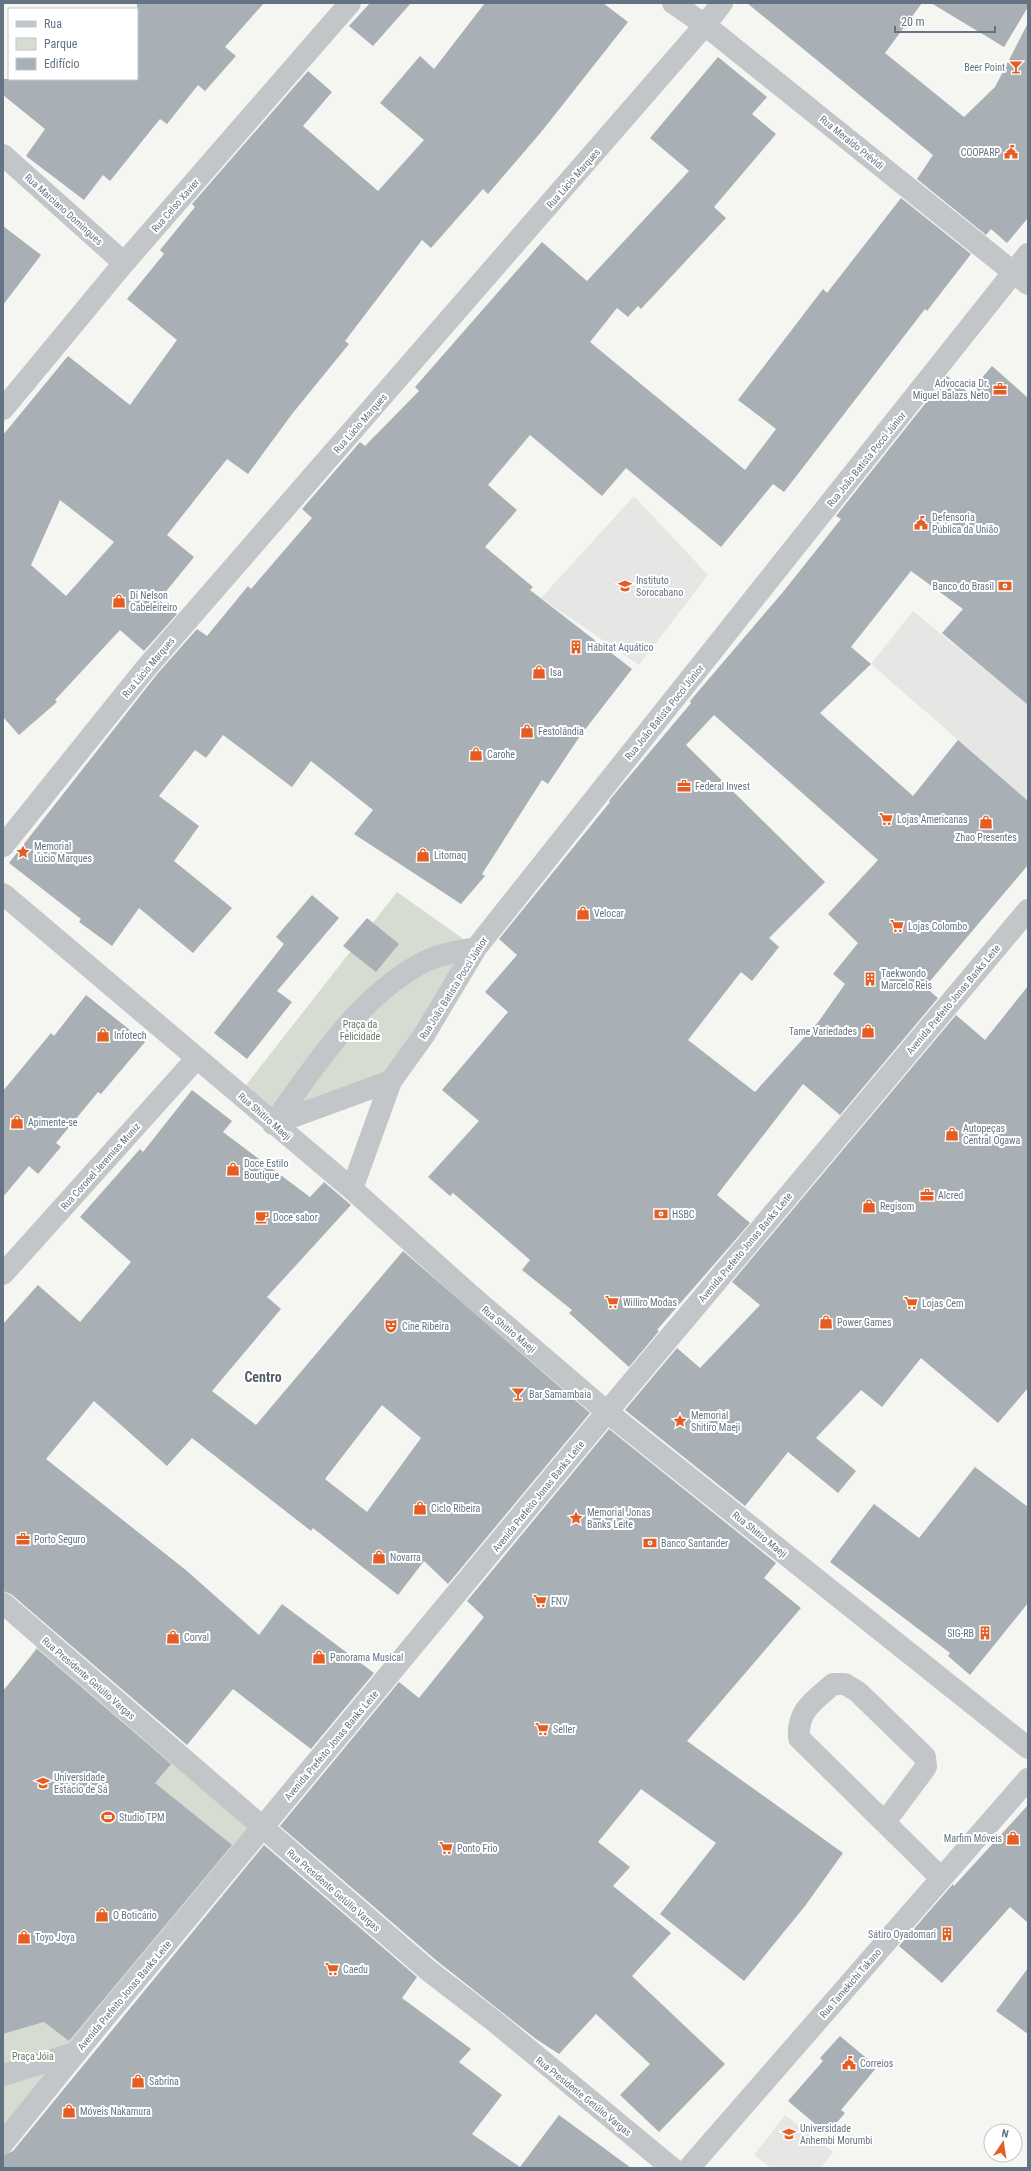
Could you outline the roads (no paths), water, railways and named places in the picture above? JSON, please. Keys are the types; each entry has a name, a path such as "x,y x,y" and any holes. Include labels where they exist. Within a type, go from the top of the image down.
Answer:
{"street":[{"name":"Rua Celso Xavier","path":"3,409 124,263 350,3"},
{"name":"Rua Meraldo Prévidi","path":"673,3 705,26 1022,278"},
{"name":"Rua Lúcio Marques","path":"3,846 146,668 705,26 722,3"},
{"name":"Rua Marciano Domingues","path":"3,155 124,263"},
{"name":"Rua João Batista Pocci Júnior","path":"352,1189 391,1081 424,1035 476,948 1022,278 1028,254"},
{"name":"Rua Shitiro Maeji","path":"3,894 273,1124 352,1189 468,1294 607,1412 1028,1748"},
{"name":"Avenida Prefeito Jonas Banks Leite","path":"3,2143 75,2053 607,1412 1028,910"},
{"path":"273,1124 324,1054 361,1012 382,992 404,974 427,961 448,953 476,948"},
{"name":"Rua Coronel Jeremias Muniz","path":"3,1274 197,1058"},
{"path":"273,1124 391,1081"},
{"name":"Rua Presidente Getúlio Vargas","path":"3,1603 429,1971 494,2021 672,2168"},
{"path":"885,1822 926,1767 927,1762 925,1756 858,1692 845,1684 833,1684 804,1710 798,1724 799,1738 942,1878"},
{"name":"Rua Tamekichi Takano","path":"689,2168 1028,1779"},
{"path":"3,2075 75,2053"},
{"name":"Avenida Prefeito Jonas Banks Leite","path":"3,2131 50,2084"}],"place":[{"name":"Beer Point","path":"1016,67"},
{"name":"COOPARP","path":"1011,152"},
{"name":"Advocacia Dr. Miguel Balazs Neto","path":"1000,389"},
{"name":"Defensoria Pública da União","path":"921,523"},
{"name":"Instituto Sorocabano","path":"625,586"},
{"name":"Banco do Brasil","path":"1005,586"},
{"name":"Di Nelson Cabeleireiro","path":"119,601"},
{"name":"Hábitat Aquático","path":"576,647"},
{"name":"Isa","path":"539,672"},
{"name":"Festolândia","path":"527,731"},
{"name":"Carohe","path":"476,754"},
{"name":"Federal Invest","path":"684,786"},
{"name":"Lojas Americanas","path":"886,819"},
{"name":"Zhao Presentes","path":"986,822"},
{"name":"Memorial Lúcio Marques","path":"23,852"},
{"name":"Litomaq","path":"423,855"},
{"name":"Velocar","path":"583,913"},
{"name":"Lojas Colombo","path":"897,926"},
{"name":"Taekwondo Marcelo Reis","path":"870,979"},
{"name":"Tame Variedades","path":"868,1031"},
{"name":"Infotech","path":"103,1035"},
{"name":"Apimente-se","path":"17,1122"},
{"name":"Autopeças Central Ogawa","path":"952,1134"},
{"name":"Doce Estilo Boutique","path":"233,1169"},
{"name":"Alcred","path":"927,1195"},
{"name":"Regisom","path":"869,1206"},
{"name":"HSBC","path":"661,1214"},
{"name":"Doce sabor","path":"262,1217"},
{"name":"Williro Modas","path":"612,1302"},
{"name":"Lojas Cem","path":"911,1303"},
{"name":"Power Games","path":"826,1322"},
{"name":"Cine Ribeira","path":"391,1326"},
{"name":"Bar Samambaia","path":"518,1394"},
{"name":"Memorial Shitiro Maeji","path":"680,1421"},
{"name":"Ciclo Ribeira","path":"420,1508"},
{"name":"Memorial Jonas Banks Leite","path":"576,1518"},
{"name":"Porto Seguro","path":"23,1539"},
{"name":"Banco Santander","path":"650,1543"},
{"name":"Novarra","path":"379,1557"},
{"name":"FNV","path":"540,1601"},
{"name":"SIG-RB","path":"985,1633"},
{"name":"Corval","path":"173,1637"},
{"name":"Panorama Musical","path":"319,1657"},
{"name":"Seller","path":"542,1729"},
{"name":"Universidade Estácio de Sá","path":"43,1783"},
{"name":"Studio TPM","path":"108,1817"},
{"name":"Marfim Móveis","path":"1013,1838"},
{"name":"Ponto Frio","path":"446,1848"},
{"name":"O Boticário","path":"102,1915"},
{"name":"Sátiro Oyadomari","path":"947,1934"},
{"name":"Toyo Joya","path":"24,1937"},
{"name":"Caedu","path":"332,1969"},
{"name":"Correios","path":"849,2063"},
{"name":"Sabrina","path":"138,2081"},
{"name":"Móveis Nakamura","path":"69,2111"},
{"name":"Universidade Anhembi Morumbi","path":"789,2134"}],"district":[{"name":"Centro","path":"263,1377"}],"park label":[{"name":"Praça da Felicidade","path":"360,1030"},
{"name":"Praça Jóia","path":"33,2056"}]}
